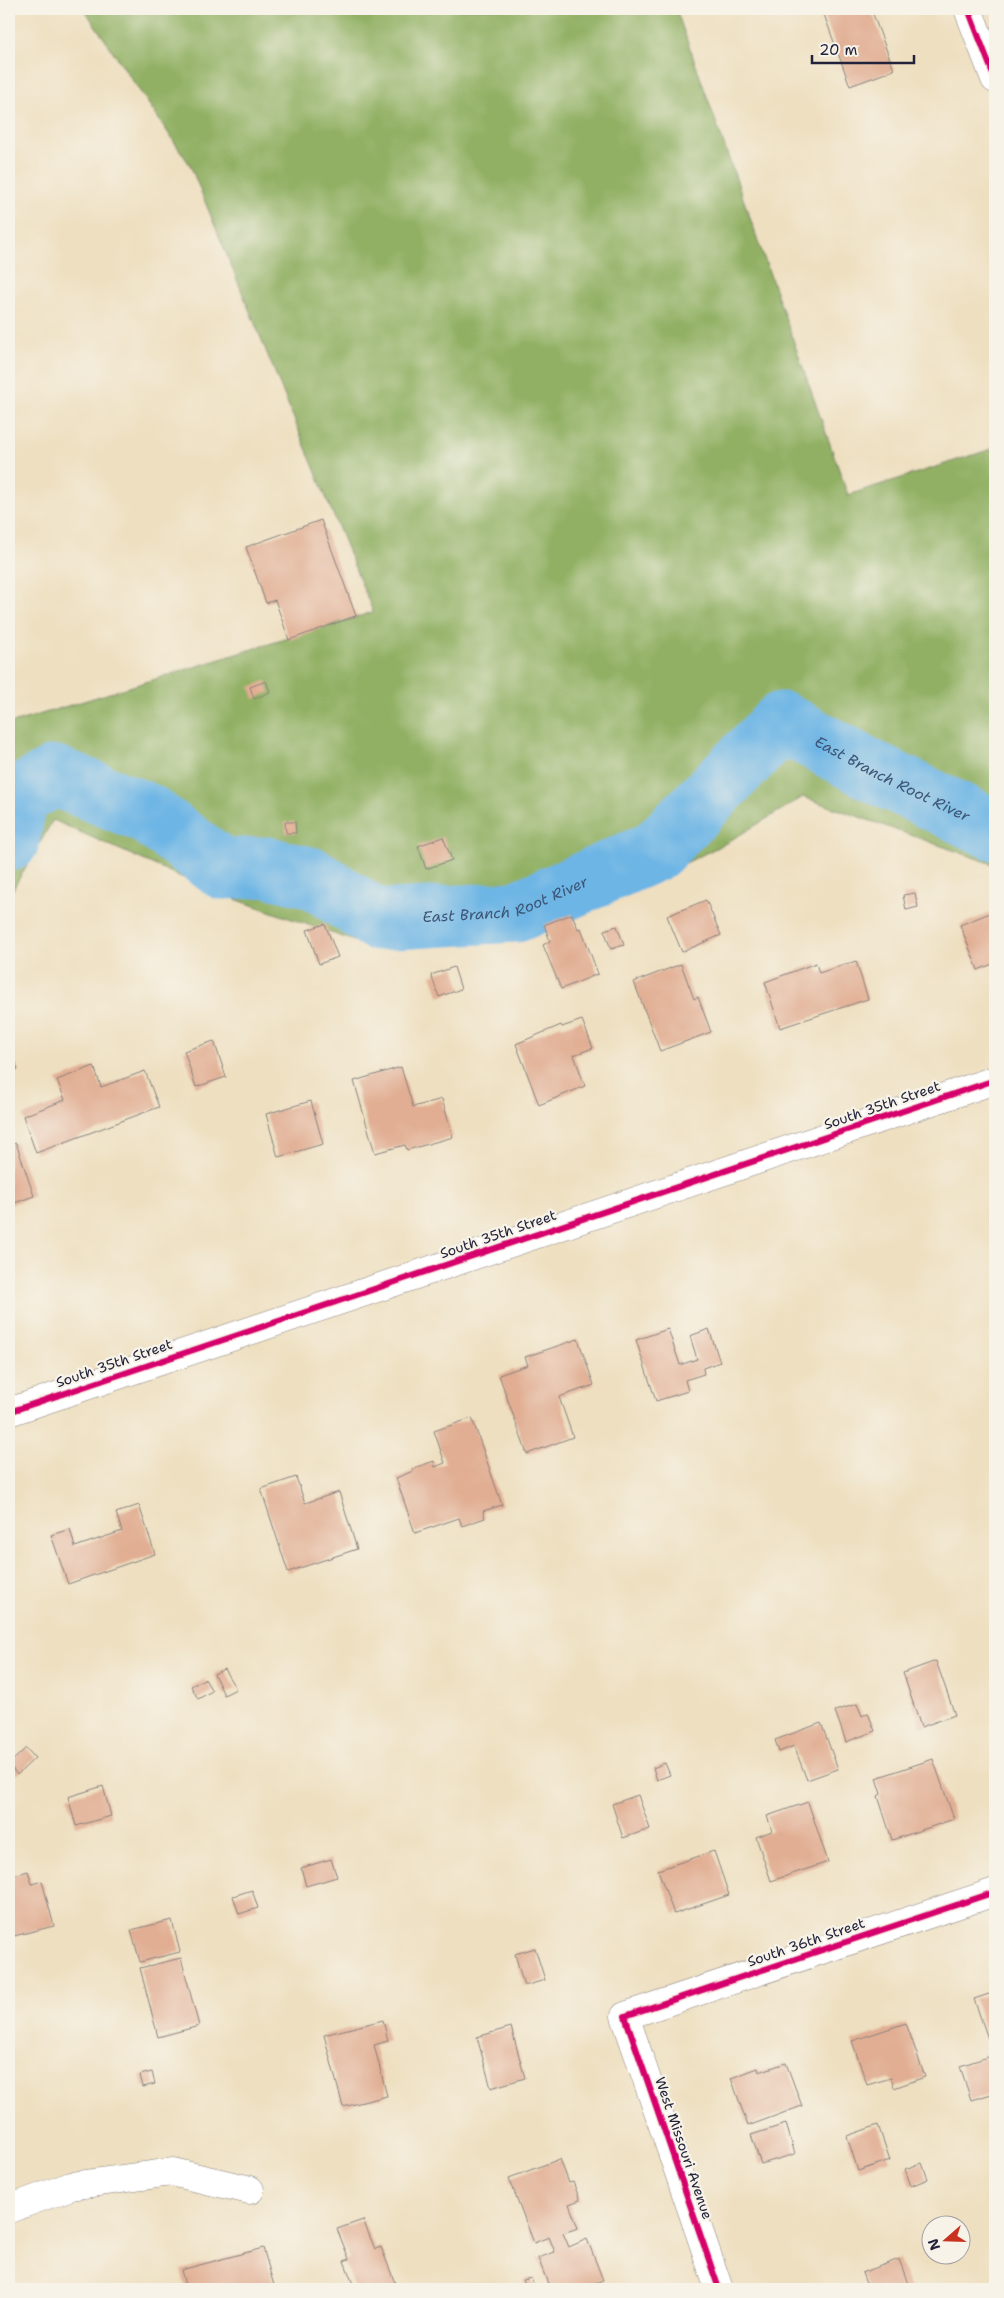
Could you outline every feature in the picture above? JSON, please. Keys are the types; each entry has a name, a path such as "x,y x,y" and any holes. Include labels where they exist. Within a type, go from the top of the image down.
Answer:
{"street":[{"path":"968,9 995,79"},
{"name":"South 35th Street","path":"9,1412 995,1080"},
{"name":"South 36th Street","path":"625,2016 995,1892"},
{"name":"West Missouri Avenue","path":"625,2016 719,2289"},
{"path":"9,2210 71,2186 172,2172 250,2190"}],"green space":[{"path":"84,9 676,9 848,495 995,448 995,865 803,797 726,843 589,911 374,948 215,892 53,820 9,896 9,724 373,612 190,165"}],"building":[{"path":"822,9 871,9 894,70 850,86"},
{"path":"321,520 356,616 289,640 275,600 266,603 246,547"},
{"path":"266,681 270,692 254,699 250,687"},
{"path":"285,822 295,822 296,833 286,833"},
{"path":"443,837 452,860 426,869 418,846"},
{"path":"915,893 918,907 906,910 903,895"},
{"path":"706,900 721,935 682,952 667,916"},
{"path":"995,911 995,963 978,970 960,925"},
{"path":"572,914 578,929 581,928 598,974 561,989 543,945 550,941 544,925"},
{"path":"325,924 338,957 319,964 307,930"},
{"path":"617,926 624,945 611,949 604,930"},
{"path":"856,961 868,999 780,1028 765,982 816,963 819,973"},
{"path":"681,964 694,999 698,997 711,1032 660,1051 634,982"},
{"path":"454,967 461,989 439,997 431,975"},
{"path":"582,1020 593,1048 574,1055 585,1086 539,1105 516,1044 561,1025 562,1027"},
{"path":"214,1041 226,1077 196,1087 184,1051"},
{"path":"13,1055 18,1070 9,1074 9,1057"},
{"path":"94,1066 101,1087 145,1071 159,1107 36,1153 23,1116 65,1100 57,1080"},
{"path":"401,1067 413,1107 442,1099 453,1137 407,1150 405,1145 375,1153 354,1081"},
{"path":"311,1101 323,1144 278,1157 266,1114"},
{"path":"16,1143 34,1196 9,1205 9,1146"},
{"path":"668,1329 680,1365 697,1359 690,1336 709,1329 720,1362 703,1368 704,1374 685,1380 688,1391 656,1401 636,1340"},
{"path":"578,1339 594,1385 559,1397 573,1437 527,1454 499,1375 528,1365 525,1357"},
{"path":"472,1418 502,1505 483,1511 485,1518 462,1526 459,1518 415,1533 396,1478 413,1471 412,1469 434,1461 435,1467 445,1463 434,1431"},
{"path":"296,1477 305,1503 339,1492 357,1549 288,1572 261,1489"},
{"path":"139,1505 155,1554 68,1584 51,1535 70,1529 75,1547 122,1531 116,1513"},
{"path":"936,1661 955,1715 921,1727 903,1673"},
{"path":"224,1669 236,1689 224,1695 214,1674"},
{"path":"205,1679 212,1691 198,1699 191,1686"},
{"path":"857,1704 862,1716 868,1713 875,1731 846,1742 835,1711"},
{"path":"821,1723 838,1769 807,1780 794,1746 779,1752 775,1740"},
{"path":"26,1748 35,1758 17,1775 9,1764"},
{"path":"933,1759 954,1819 892,1840 878,1796 881,1794 876,1778"},
{"path":"665,1763 670,1775 657,1780 653,1768"},
{"path":"103,1786 111,1816 76,1826 68,1797"},
{"path":"638,1795 650,1829 623,1838 612,1804"},
{"path":"808,1802 828,1862 771,1881 756,1837 772,1831 767,1816"},
{"path":"714,1851 729,1895 674,1914 658,1870"},
{"path":"331,1859 337,1877 306,1886 301,1868"},
{"path":"28,1871 32,1884 42,1881 54,1926 10,1937 9,1888 13,1887 11,1876"},
{"path":"252,1890 258,1908 239,1914 233,1896"},
{"path":"172,1920 180,1952 140,1962 131,1930"},
{"path":"535,1948 545,1980 524,1986 515,1954"},
{"path":"181,1958 199,2026 158,2037 140,1968"},
{"path":"995,1992 995,2042 990,2044 974,1999"},
{"path":"383,2020 388,2041 374,2045 387,2096 343,2107 324,2035"},
{"path":"906,2023 925,2077 894,2088 891,2078 867,2085 852,2041"},
{"path":"511,2027 525,2078 491,2088 477,2037"},
{"path":"994,2055 995,2093 971,2100 960,2066"},
{"path":"786,2063 802,2106 748,2126 731,2078 758,2068 759,2072"},
{"path":"152,2072 155,2084 143,2087 140,2075"},
{"path":"786,2124 795,2154 761,2164 751,2135"},
{"path":"878,2125 890,2160 858,2171 847,2136"},
{"path":"560,2159 569,2183 573,2182 580,2200 569,2204 578,2228 563,2233 569,2247 587,2239 603,2280 580,2289 550,2289 538,2258 555,2252 549,2237 534,2243 509,2178"},
{"path":"922,2163 928,2179 911,2186 905,2169"},
{"path":"363,2220 375,2249 381,2247 397,2288 406,2285 408,2289 355,2289 344,2261 349,2259 337,2229"},
{"path":"263,2248 275,2289 186,2289 181,2270"},
{"path":"899,2259 910,2289 868,2289 862,2273"},
{"path":"531,2278 535,2289 527,2289 523,2280"}],"waterway":[{"name":"East Branch Root River","path":"9,841 18,797 55,776 146,813 223,869 267,867 313,878 377,920 516,912 655,851 782,722 878,774 995,830"}],"cycle path":[{"path":"968,9 995,79"},
{"path":"9,1412 995,1080"},
{"path":"719,2289 625,2016 995,1892"}]}
